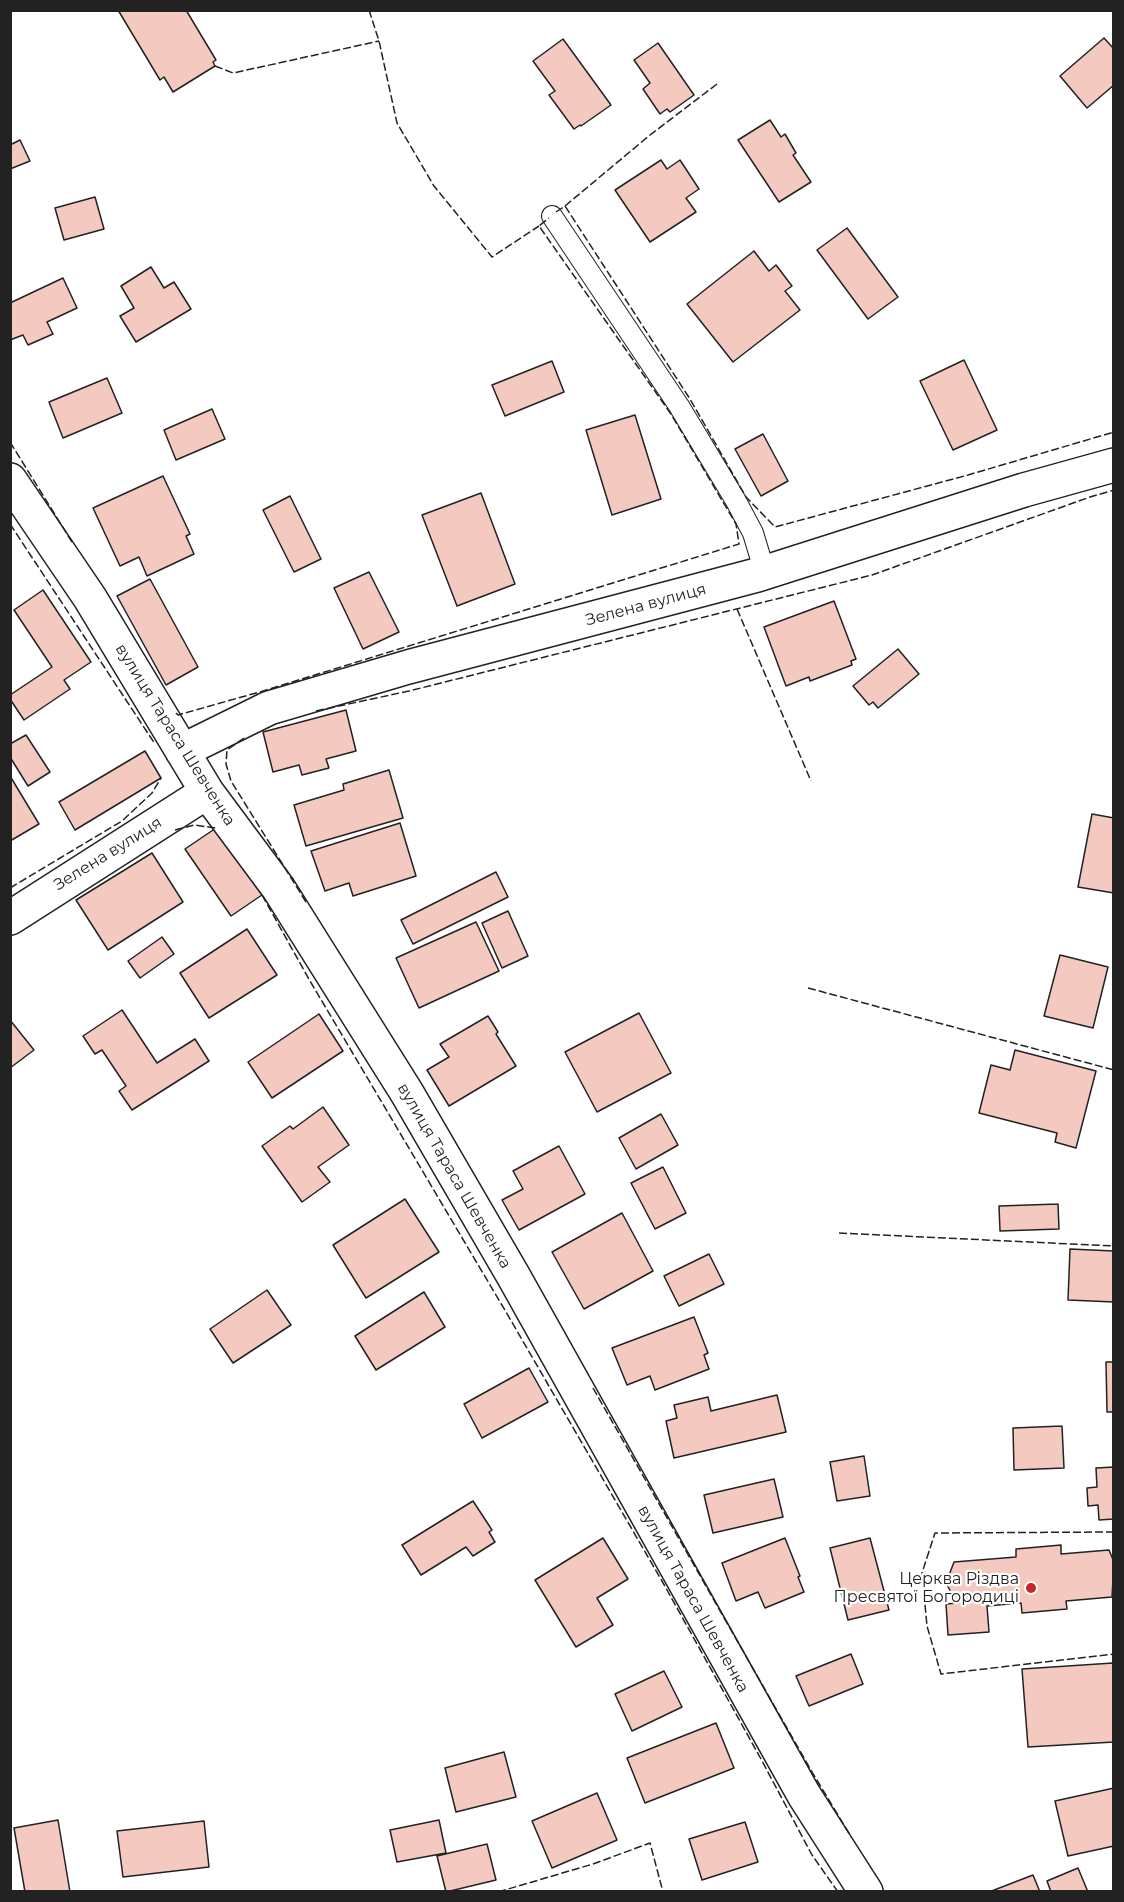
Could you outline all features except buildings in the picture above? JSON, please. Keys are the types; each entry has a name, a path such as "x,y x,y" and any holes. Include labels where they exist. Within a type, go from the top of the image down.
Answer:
{"street":[{"name":"Зелена вулиця","path":"182,751 269,708 408,667 765,573 1024,490 1113,465"},
{"name":"вулиця Тараса Шевченка","path":"10,480 90,598 207,792 279,889 407,1093 514,1277 617,1465 804,1795 866,1892"},
{"name":"Зелена вулиця","path":"10,918 207,792"}],"lane":[{"path":"552,216 679,406 753,533 765,573"}],"fence":[{"path":"369,10 379,41 397,123 434,186 492,257 539,226"},
{"path":"215,66 233,73 379,41"},
{"path":"565,206 650,135 717,84"},
{"path":"556,212 565,206 690,399 746,497 775,527 968,475 1114,432"},
{"path":"176,713 178,715 263,691 739,544 736,524 671,414 539,226 549,218"},
{"path":"10,442 72,542"},
{"path":"316,711 409,691 872,575 1114,490"},
{"path":"10,524 155,744"},
{"path":"737,609 811,781"},
{"path":"244,738 227,750 226,764 231,781 306,902"},
{"path":"10,888 122,821 152,793 161,778"},
{"path":"175,830 194,825 216,828"},
{"path":"262,895 310,981 662,1581 812,1855 838,1892"},
{"path":"808,988 1114,1070"},
{"path":"839,1233 1114,1246"},
{"path":"593,1388 850,1835"},
{"path":"1114,1532 935,1533 922,1573 927,1626 941,1674 1114,1654"},
{"path":"498,1892 593,1864 650,1843 663,1892"}],"place":[{"name":"Церква Різдва Пресвятої Богородиці","path":"1031,1588"}]}
